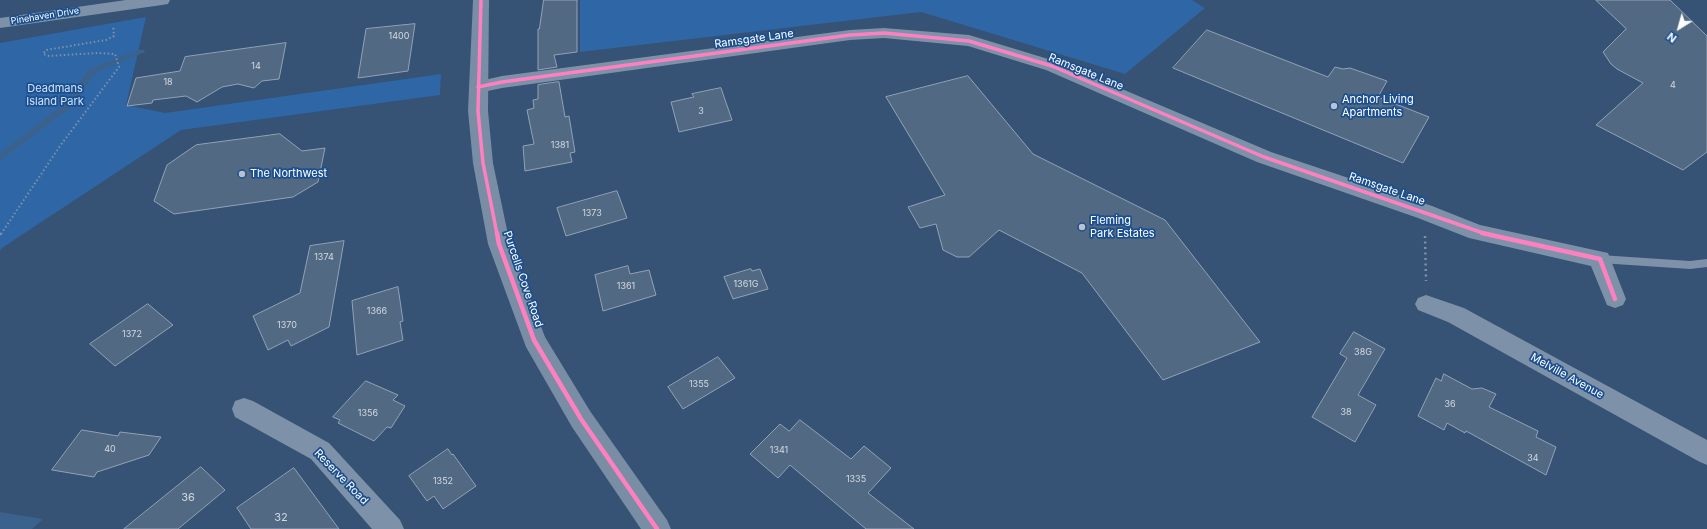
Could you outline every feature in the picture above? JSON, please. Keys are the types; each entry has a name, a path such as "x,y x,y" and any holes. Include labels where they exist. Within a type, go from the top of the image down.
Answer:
{"main road":[{"name":"Purcells Cove Road","path":"481,0 478,111 483,163 499,244 534,340 581,419 657,529"}],"street":[{"name":"Pinehaven Drive","path":"0,24 96,8 162,0"},
{"name":"Ramsgate Lane","path":"478,87 502,82 850,35 884,33 969,41 1052,66 1264,157 1425,212 1477,232 1600,259"},
{"path":"1600,259 1615,299"},
{"name":"Melville Avenue","path":"1426,304 1456,315 1707,453"},
{"name":"Reserve Road","path":"244,409 320,451 390,529"}],"lane":[{"name":"Ramsgate Lane","path":"1600,259 1690,265 1707,263"}],"path":[{"path":"0,235 60,146 119,67 115,54 98,53 49,56 43,54 46,50 106,40 114,36 115,29 113,24 96,8"},
{"path":"1425,212 1426,304"}],"green space":[{"path":"580,0 1192,0 1205,8 1125,74 921,12 580,52"},
{"name":"Deadmans Island Park","path":"146,17 126,105 165,113 441,74 440,95 181,130 2,248 0,251 0,43"}],"shaded area":[{"path":"0,512 43,519 32,529 0,529"}],"building":[{"path":"544,0 577,0 577,52 554,55 557,67 538,70 538,29"},
{"path":"1596,0 1670,0 1707,36 1707,152 1683,170 1596,125 1643,83 1617,69 1611,64 1603,52 1626,29"},
{"path":"415,24 408,71 358,78 366,29"},
{"name":"Anchor Living Apartments","path":"1207,30 1328,77 1335,67 1343,69 1350,68 1387,81 1378,97 1429,117 1403,163 1173,68"},
{"path":"286,43 279,79 262,81 254,88 238,84 222,87 197,102 186,96 153,100 152,103 127,106 136,78 180,71 185,57"},
{"name":"Fleming Park Estates","path":"968,76 1033,154 1165,220 1260,342 1163,380 1082,273 999,230 969,257 957,257 943,250 936,224 920,228 908,207 945,195 886,97"},
{"path":"559,82 565,117 569,116 575,152 570,153 572,162 525,171 523,146 534,144 527,110 534,108 533,100 538,99 538,85"},
{"path":"721,88 732,120 679,132 671,102 694,97 692,94"},
{"name":"The Northwest","path":"280,134 302,151 325,148 318,182 293,197 174,214 154,201 167,165 196,145"},
{"path":"617,191 627,218 566,236 557,208"},
{"path":"344,241 329,327 291,346 288,340 268,350 253,316 300,293 310,246"},
{"path":"628,266 630,274 649,270 656,295 603,311 595,275"},
{"path":"751,269 752,271 760,269 768,289 733,299 724,277"},
{"path":"398,287 403,321 400,322 403,340 357,355 352,301"},
{"path":"148,304 173,325 115,366 90,344"},
{"path":"1354,332 1385,349 1358,395 1376,405 1355,442 1312,417 1347,358 1340,354"},
{"path":"718,357 735,378 683,409 668,387"},
{"path":"1444,374 1472,389 1482,388 1496,394 1489,407 1538,431 1536,437 1556,447 1546,475 1466,431 1465,433 1447,423 1444,430 1418,416 1436,378 1441,381"},
{"path":"366,381 398,395 393,400 405,406 391,428 387,427 374,441 338,423 340,420 333,417"},
{"path":"800,420 851,459 864,446 891,468 868,493 914,529 866,529 790,465 778,478 750,454 780,424 789,431"},
{"path":"82,430 118,436 120,432 161,437 149,455 97,472 94,477 52,470"},
{"path":"448,449 476,486 443,509 434,496 427,501 409,476"},
{"path":"201,467 225,490 178,529 124,529"},
{"path":"294,468 339,529 251,529 237,508"}],"waterway":[{"path":"0,157 67,106 92,71 141,52"}],"cycle path":[{"path":"481,0 478,111 483,163 499,244 534,340 581,419 657,529"},
{"path":"478,87 502,82 850,35 884,33 969,41 1052,66 1264,157 1425,212 1477,232 1600,259 1615,299"}],"place":[{"name":"Anchor Living Apartments","path":"1334,106"},
{"name":"The Northwest","path":"242,174"},
{"name":"Fleming Park Estates","path":"1082,227"}]}
